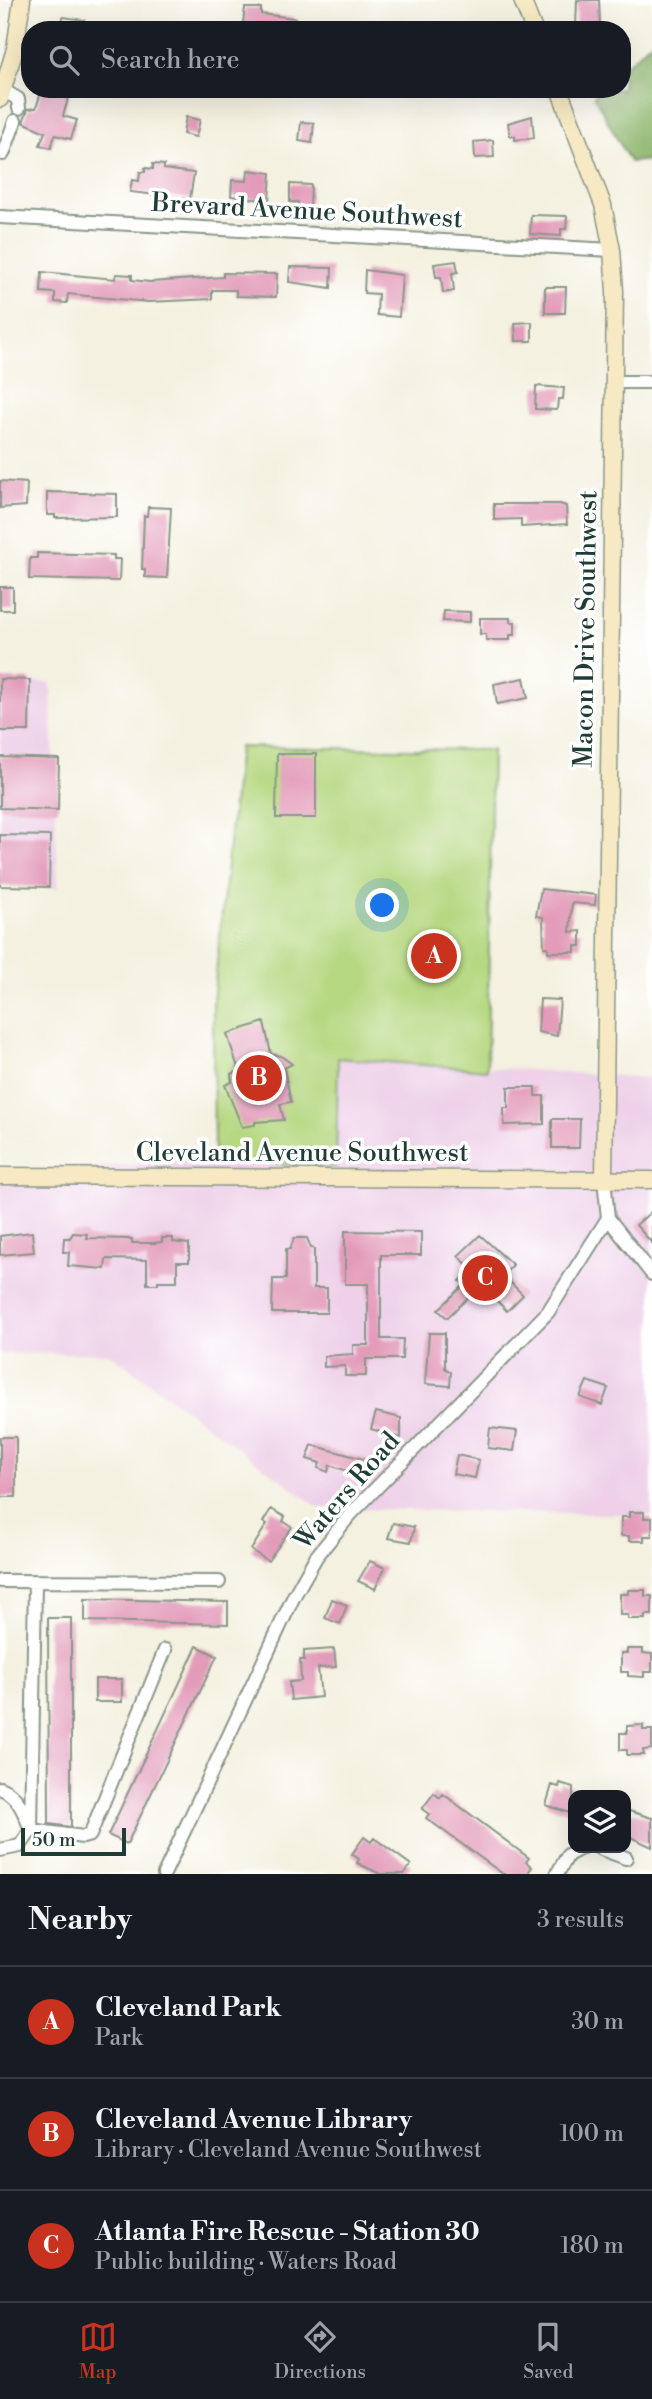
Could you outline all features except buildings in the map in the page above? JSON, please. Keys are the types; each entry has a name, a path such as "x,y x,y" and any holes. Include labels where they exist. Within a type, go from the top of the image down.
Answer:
{"street":[{"path":"19,108 18,99 1,95 15,49 22,0"},
{"path":"522,0 530,21"},
{"name":"Macon Drive Southwest","path":"562,98 604,205 612,250 614,382 604,1179"},
{"path":"0,153 3,154 15,121"},
{"name":"Brevard Avenue Southwest","path":"0,217 612,250"},
{"path":"614,382 652,382"},
{"name":"Cleveland Avenue Southwest","path":"0,1176 652,1180"},
{"path":"604,1179 608,1218 652,1274"},
{"name":"Waters Road","path":"164,1874 294,1596 316,1557 350,1515 548,1312 608,1218"},
{"path":"0,1581 219,1582"},
{"path":"0,1850 20,1846 31,1830 35,1582"},
{"path":"31,1830 83,1837 90,1835 165,1650"},
{"path":"0,1788 9,1792 22,1805 31,1830"},
{"path":"557,1874 572,1853"},
{"path":"614,1853 626,1857"}],"shaded area":[{"path":"0,682 51,683 58,888 0,885"},
{"path":"338,1058 652,1078 652,1515 319,1508 109,1353 0,1354 0,1171 214,1161 336,1167"}],"green space":[{"path":"652,41 652,160 630,162 595,98 631,98 631,61"},
{"path":"239,747 492,750 487,1070 338,1058 336,1167 214,1161 213,1002"}],"place":[{"name":"Cleveland Park","path":"434,956"},
{"name":"Cleveland Avenue Library","path":"259,1078"},
{"name":"Atlanta Fire Rescue - Station 30","path":"485,1278"}]}
